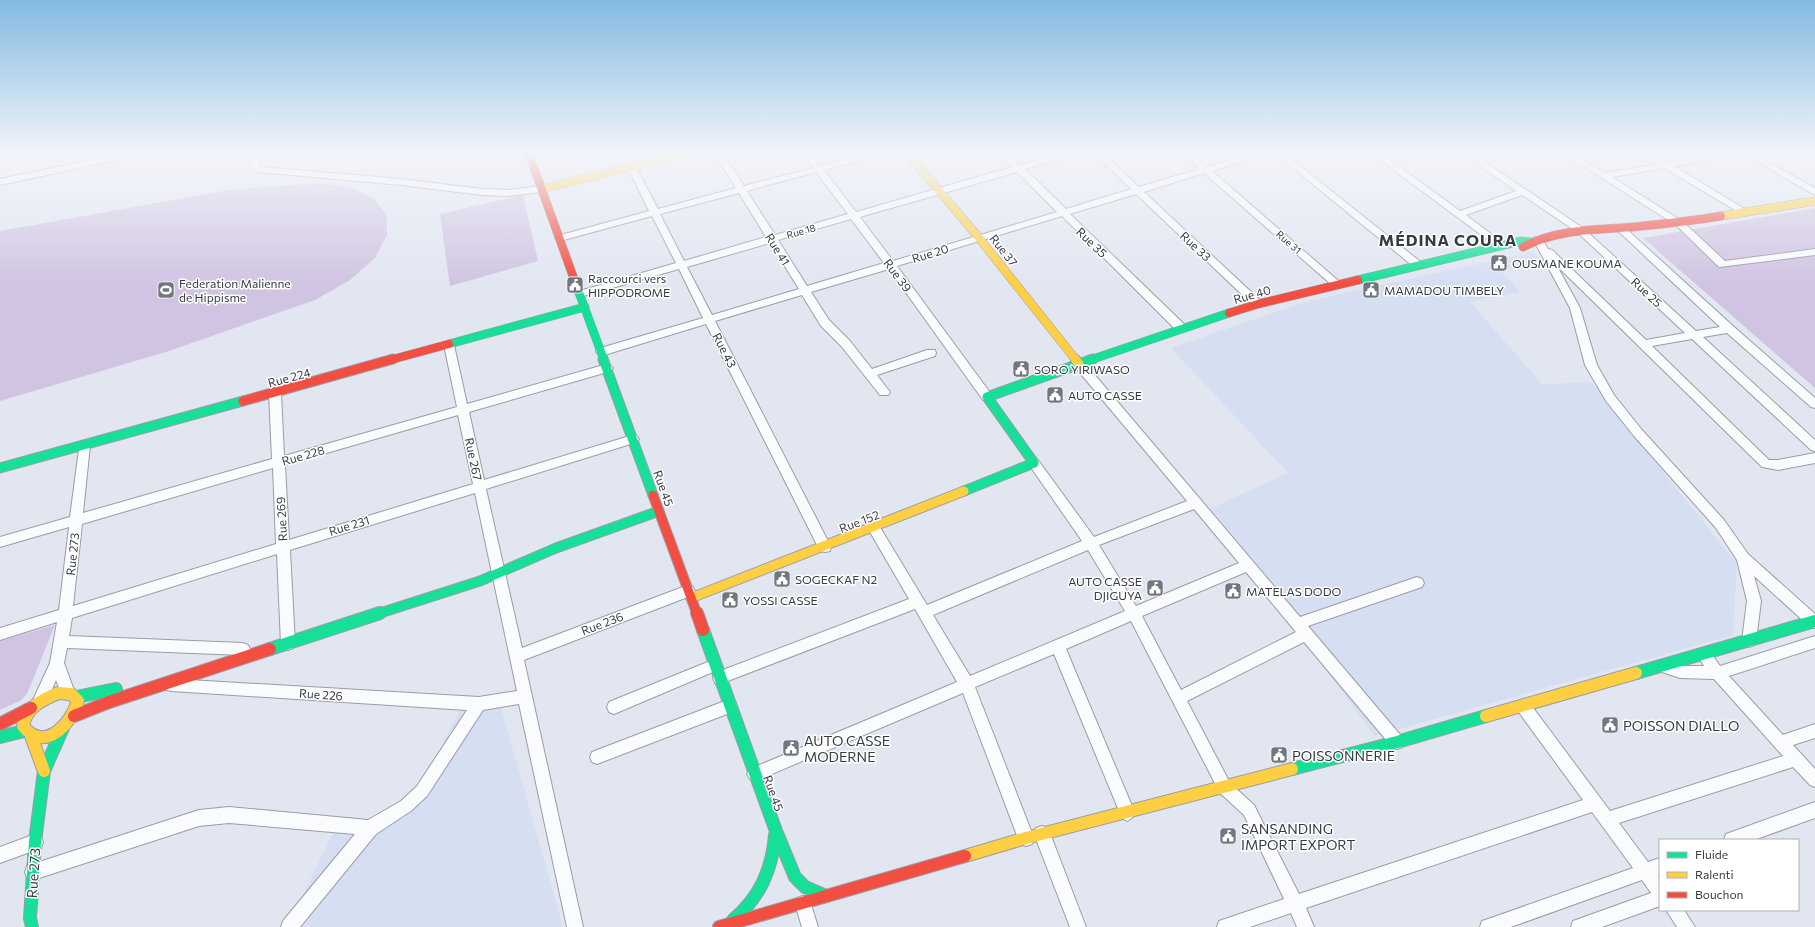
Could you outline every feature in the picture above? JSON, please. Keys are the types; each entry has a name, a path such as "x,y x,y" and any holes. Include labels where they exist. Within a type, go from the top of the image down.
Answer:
{"street":[{"name":"Rue 45","path":"545,197 776,831 795,877 805,888 826,896"},
{"name":"Rue 43","path":"647,197 825,547"},
{"path":"560,238 710,197"},
{"name":"Rue 41","path":"746,197 825,323 846,344 884,392"},
{"name":"Rue 39","path":"839,197 891,265 989,400"},
{"name":"Rue 18","path":"580,294 917,197"},
{"name":"Rue 37","path":"944,197 979,238 1081,367"},
{"name":"Rue 35","path":"1047,197 1181,328"},
{"name":"Rue 20","path":"601,352 1114,197"},
{"name":"Rue 33","path":"1145,197 1258,304"},
{"name":"Rue 31","path":"1237,197 1337,284"},
{"path":"1334,197 1418,265"},
{"path":"1436,197 1502,246"},
{"path":"1459,214 1508,197"},
{"name":"Rue 25","path":"1531,197 1580,230 1815,446"},
{"path":"1636,197 1678,224 1723,265 1815,252"},
{"path":"1718,197 1744,213"},
{"name":"Rue 40","path":"989,400 1081,367 1263,308 1524,247 1580,230 1678,224 1815,201"},
{"path":"1620,228 1729,328 1815,404"},
{"name":"Rue 40","path":"1081,367 1181,328 1258,304 1521,241 1538,243"},
{"path":"1538,243 1644,344 1753,453 1766,464 1778,465 1815,458"},
{"path":"1538,243 1575,308 1591,365 1610,398 1638,433 1716,520 1742,558 1815,622"},
{"name":"Rue 224","path":"0,468 585,307"},
{"path":"1644,344 1695,336 1729,328"},
{"name":"Rue 267","path":"449,345 575,927"},
{"path":"869,374 931,353"},
{"path":"1081,367 1397,742"},
{"name":"Rue 228","path":"0,542 607,368"},
{"name":"Rue 269","path":"274,393 288,639"},
{"path":"989,400 1091,543 1134,614 1225,788 1249,810 1306,927"},
{"name":"Rue 231","path":"0,634 66,612 633,438"},
{"name":"Rue 273","path":"36,704 57,663 61,642 66,612 84,445"},
{"name":"Rue 152","path":"690,595 825,547 1034,462"},
{"path":"614,707 921,607 1196,503"},
{"path":"163,679 288,639 474,574 498,569 539,546 658,507"},
{"path":"874,528 967,685 1034,836 1078,927"},
{"path":"1742,558 1754,601 1749,640"},
{"path":"755,774 1248,565"},
{"path":"1179,698 1302,629 1417,583"},
{"name":"Rue 236","path":"516,656 690,595"},
{"path":"722,926 803,904 1034,836 1225,788 1397,742 1815,622"},
{"path":"74,716 163,679 243,649 288,639"},
{"path":"61,642 243,649"},
{"path":"1661,666 1680,672 1717,673 1815,642"},
{"path":"1058,646 1127,812"},
{"path":"1704,654 1717,673 1815,780"},
{"path":"0,737 28,734 43,737 63,728 74,716 78,706 57,663"},
{"name":"Rue 226","path":"163,679 479,704 525,696"},
{"path":"0,724 52,695 96,695 126,686"},
{"path":"28,734 24,720 36,704"},
{"path":"289,927 370,828 406,806 422,791 479,704"},
{"path":"597,758 730,706"},
{"path":"1523,706 1606,820 1652,869 1659,889"},
{"name":"Rue 273","path":"32,927 30,918 35,842 44,771 63,728"},
{"path":"1780,743 1815,731"},
{"name":"Rue 273","path":"28,734 44,771"},
{"path":"1606,820 1795,759"},
{"path":"1225,927 1594,804"},
{"path":"1735,839 1815,810"},
{"path":"33,872 199,818 229,815 370,828"},
{"path":"722,926 746,911 763,889 775,856 776,831"},
{"path":"0,854 35,842"},
{"path":"1488,927 1652,869"},
{"path":"1579,927 1607,922 1659,898"},
{"path":"803,904 810,927"},
{"path":"1675,911 1687,927"}],"shaded area":[{"name":"Federation Malienne de Hippisme","path":"188,197 371,197 386,214 387,235 375,258 350,280 315,300 169,351 0,401 0,231"},
{"path":"513,197 524,197 538,261 450,286 440,214"},
{"path":"1815,208 1815,388 1643,238"},
{"path":"1532,252 1542,260 1501,271 1520,292 1470,302 1542,384 1591,382 1737,564 1733,635 1375,736 1240,556 1203,512 1288,473 1171,348 1305,302"},
{"path":"55,625 27,694 20,701 0,710 0,641"},
{"path":"499,701 563,927 287,927 336,827 404,819 459,712"}],"traffic: fast":[{"path":"1358,280 1521,241 1531,242"},
{"path":"578,290 653,495"},
{"path":"449,344 585,307"},
{"path":"964,491 1034,463 987,397 1181,328 1229,313"},
{"path":"0,468 243,401"},
{"path":"270,649 480,581 556,548 659,511"},
{"path":"1636,673 1815,621"},
{"path":"703,630 776,831 795,877 805,887 826,896"},
{"path":"76,697 116,689"},
{"path":"1292,769 1397,742 1486,716"},
{"path":"32,927 30,918 35,842 44,771 63,728"},
{"path":"0,737 24,731"},
{"path":"733,920 752,902 764,883 772,860 775,835"}],"traffic: slow":[{"path":"945,197 979,238 1079,364"},
{"path":"1721,216 1815,201"},
{"path":"691,598 964,491"},
{"path":"1486,716 1636,673"},
{"path":"58,693 71,694 78,701 70,719 63,727 45,737 37,737 29,734 23,726 24,720 30,709 40,701 58,693"},
{"path":"31,736 44,771"},
{"path":"965,856 1026,838 1292,769"}],"traffic: jam":[{"path":"545,197 578,290"},
{"path":"1523,247 1548,236 1562,233 1655,225 1721,216"},
{"path":"1229,313 1258,304 1358,280"},
{"path":"243,401 449,344"},
{"path":"653,495 703,630"},
{"path":"74,716 109,702 270,649"},
{"path":"0,724 31,708"},
{"path":"719,927 965,856"}],"place":[{"name":"OUSMANE KOUMA","path":"1499,263"},
{"name":"Raccourci vers HIPPODROME","path":"575,285"},
{"name":"Federation Malienne de Hippisme","path":"166,290"},
{"name":"MAMADOU TIMBELY","path":"1371,290"},
{"name":"SORO YIRIWASO","path":"1021,369"},
{"name":"AUTO CASSE","path":"1055,395"},
{"name":"SOGECKAF N2","path":"782,579"},
{"name":"AUTO CASSE DJIGUYA","path":"1155,588"},
{"name":"MATELAS DODO","path":"1233,591"},
{"name":"YOSSI CASSE","path":"730,600"},
{"name":"POISSON DIALLO","path":"1610,725"},
{"name":"AUTO CASSE MODERNE","path":"791,748"},
{"name":"POISSONNERIE","path":"1279,755"},
{"name":"SANSANDING IMPORT EXPORT","path":"1228,836"}],"district":[{"name":"MÉDINA COURA","path":"1448,239"}]}
